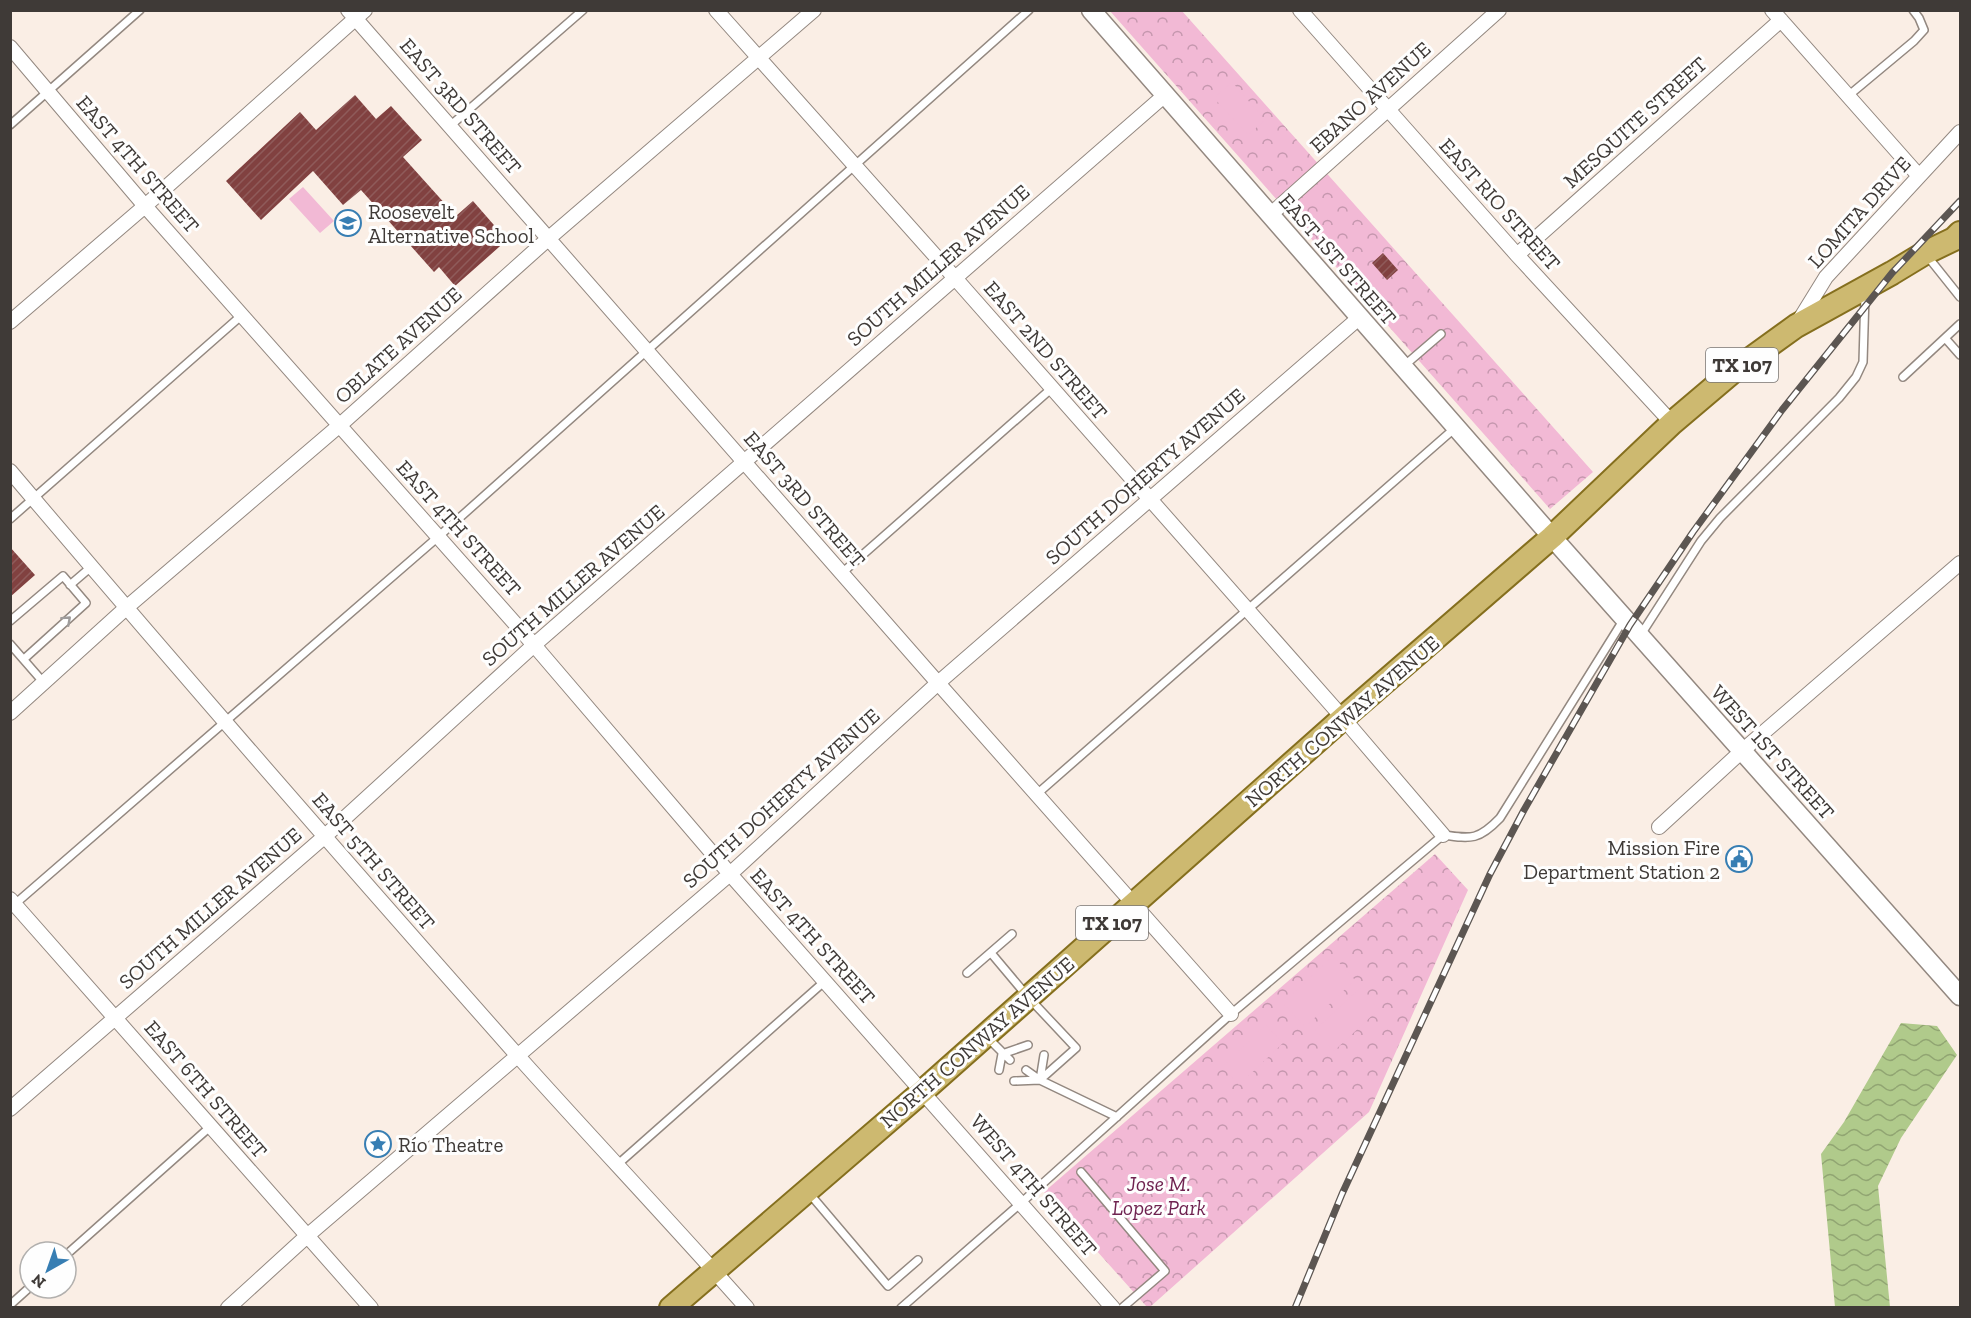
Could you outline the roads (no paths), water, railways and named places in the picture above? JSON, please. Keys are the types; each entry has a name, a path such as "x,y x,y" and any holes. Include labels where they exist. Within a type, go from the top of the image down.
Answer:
{"main road":[{"name":"TX 107","path":"1552,537 1672,423 1731,374 1796,326 1960,233"},
{"name":"NORTH CONWAY AVENUE","path":"671,1308 923,1091 1343,718 1552,537"}],"street":[{"name":"EAST 2ND STREET","path":"716,10 1343,718 1443,836"},
{"name":"OBLATE AVENUE","path":"10,713 126,608 340,425 549,238 759,60 814,10"},
{"name":"EAST 1ST STREET","path":"1091,10 1552,537"},
{"name":"EAST RIO STREET","path":"1300,10 1517,255 1672,423"},
{"name":"EBANO AVENUE","path":"1270,215 1499,10"},
{"name":"EAST 3RD STREET","path":"356,13 450,126 1231,1014"},
{"path":"10,322 145,206 356,13"},
{"path":"1777,15 1919,176"},
{"name":"MESQUITE STREET","path":"1517,255 1777,15"},
{"name":"EAST 4TH STREET","path":"10,47 145,206 534,645 730,874 923,1091"},
{"name":"SOUTH MILLER AVENUE","path":"10,1109 324,837 534,645 1165,95"},
{"name":"LOMITA DRIVE","path":"1796,326 1826,277 1960,132"},
{"name":"SOUTH DOHERTY AVENUE","path":"228,1308 307,1236 519,1057 730,874 938,683 1360,317"},
{"name":"EAST 5TH STREET","path":"10,471 324,837 519,1057 747,1308"},
{"name":"WEST 1ST STREET","path":"1552,537 1960,996"},
{"path":"1659,827 1960,563"},
{"name":"EAST 6TH STREET","path":"12,904 371,1308"},
{"name":"WEST 4TH STREET","path":"923,1091 1113,1308"}],"lane":[{"path":"10,125 140,10"},
{"path":"450,126 583,10"},
{"path":"12,904 438,537 1029,10"},
{"path":"1848,96 1924,30 1919,18 1912,10"},
{"path":"1925,253 1960,297"},
{"path":"1640,636 1701,541 1720,518 1839,398 1856,377 1863,362 1865,288"},
{"path":"10,519 242,315"},
{"path":"1903,377 1960,324"},
{"path":"1403,367 1441,334"},
{"path":"1945,338 1960,355"},
{"path":"842,573 1052,388"},
{"path":"1037,794 1456,428"},
{"path":"70,585 91,567"},
{"path":"10,621 63,576 86,603 24,659"},
{"path":"901,1308 1231,1014 1443,836 1469,839 1488,831 1500,818 1625,618"},
{"path":"10,644 44,683"},
{"path":"967,973 1012,934"},
{"path":"991,952 1028,997 1076,1048 1041,1080 1014,1081"},
{"path":"617,1165 825,981"},
{"path":"986,1035 1010,1060"},
{"path":"1002,1054 1028,1045"},
{"path":"999,1070 1002,1054"},
{"path":"1041,1080 1044,1055"},
{"path":"1026,1070 1041,1080 1117,1117"},
{"path":"78,1244 210,1126"},
{"path":"1081,1172 1165,1271 1122,1308"},
{"path":"807,1191 888,1286 918,1260"}],"water":[{"path":"1901,1023 1937,1026 1957,1055 1901,1138 1878,1186 1890,1307 1835,1307 1821,1154 1844,1122"}],"railway":[{"path":"1295,1308 1342,1194 1490,874 1630,625 1693,532 1782,410 1892,273 1960,201"}],"place":[{"name":"Roosevelt Alternative School","path":"348,223"},
{"name":"Mission Fire Department Station 2","path":"1739,859"},
{"name":"Río Theatre","path":"378,1144"}],"park label":[{"name":"Jose M. Lopez Park","path":"1159,1195"}]}
